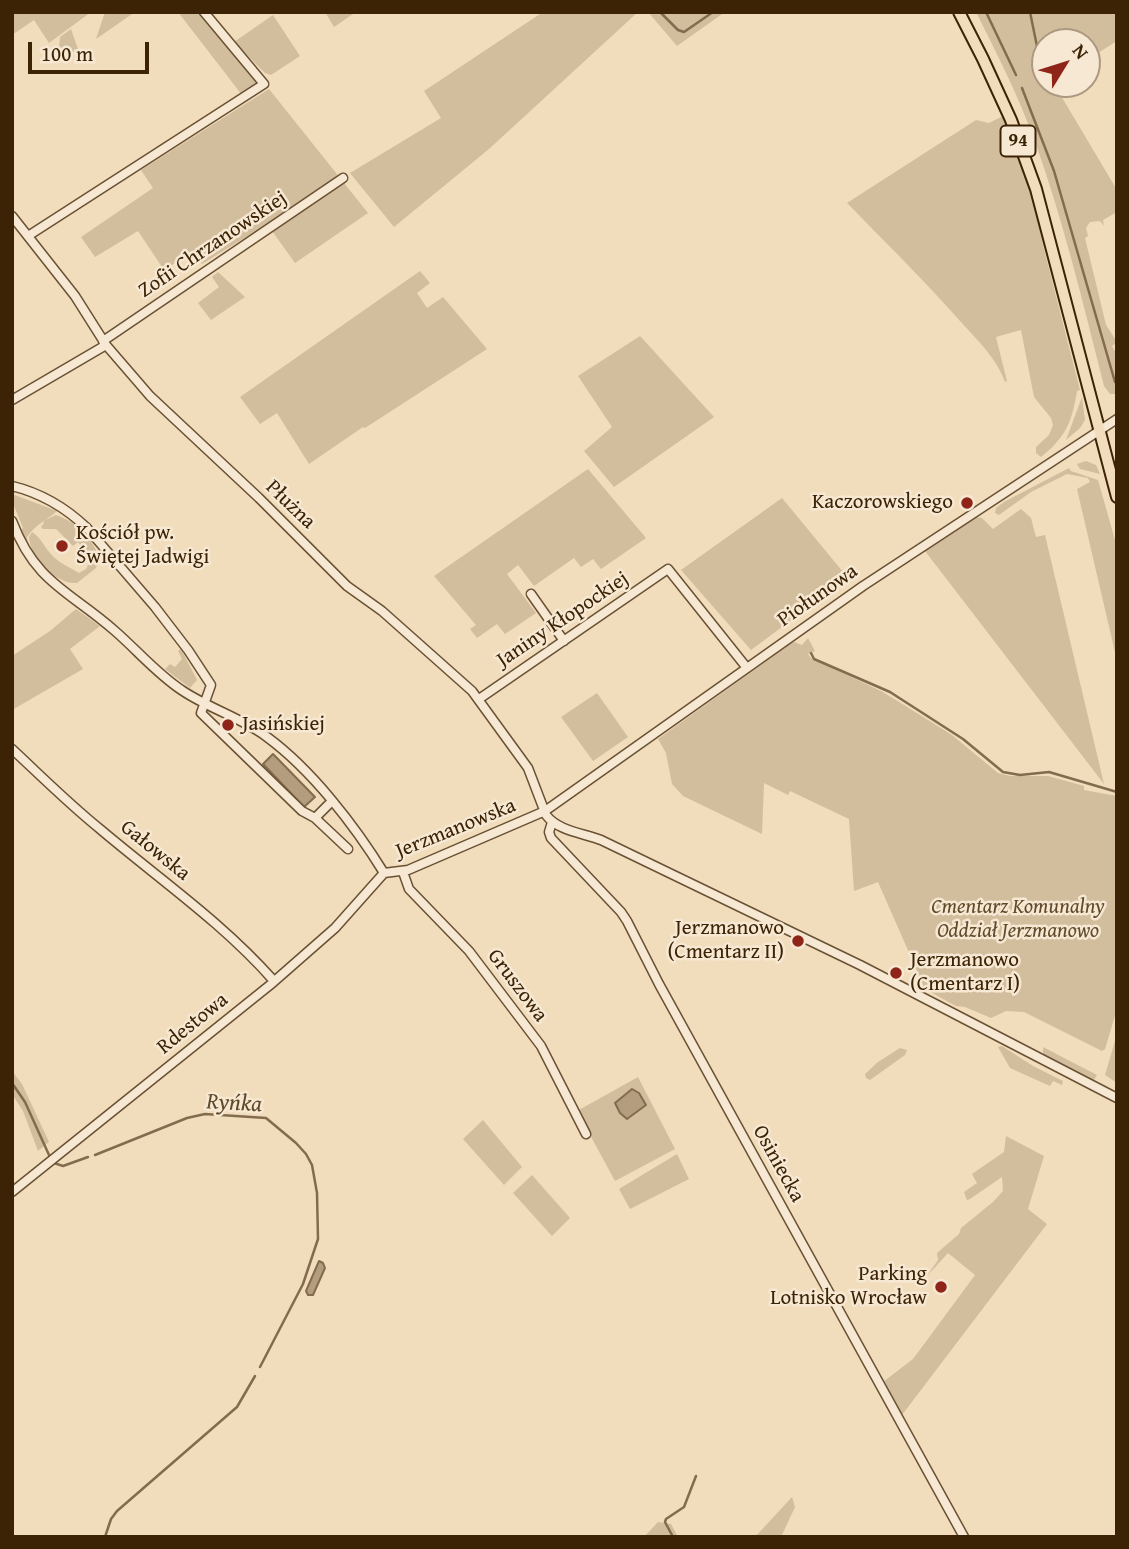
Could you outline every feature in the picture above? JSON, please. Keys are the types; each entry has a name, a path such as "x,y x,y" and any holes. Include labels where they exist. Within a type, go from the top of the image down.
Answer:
{"main road":[{"name":"94","path":"959,12 1011,120 1036,189 1117,497"}],"street":[{"path":"28,236 264,84 204,12"},
{"name":"Zofii Chrzanowskiej","path":"12,400 105,343 343,178"},
{"name":"Płużna","path":"12,216 75,296 105,343 149,397 259,498 347,586 382,611 479,699 528,768 545,811"},
{"name":"Piołunowa","path":"545,811 916,550 1117,419"},
{"path":"12,486 43,496 76,517 135,581 211,685 201,713 302,811 315,818 348,849"},
{"name":"Jerzmanowska","path":"12,521 27,555 45,576 110,627 172,684 265,735 288,754 332,801 384,873 403,872 545,811 552,822"},
{"name":"Janiny Kłopockiej","path":"479,699 668,569 747,668"},
{"path":"531,594 564,641"},
{"name":"Gałowska","path":"12,749 100,830 221,929 274,981"},
{"path":"315,818 332,801"},
{"path":"552,822 559,827 601,840 860,965 1117,1098"},
{"name":"Osiniecka","path":"552,822 550,836 627,921 964,1537"},
{"name":"Gruszowa","path":"403,872 410,888 469,951 541,1046 586,1134"},
{"name":"Rdestowa","path":"12,1192 274,981 335,928 384,873"}],"green space":[{"path":"12,12 91,12 49,43 34,20 12,35"},
{"path":"105,12 135,12 96,39"},
{"path":"178,12 199,12 261,83 242,95"},
{"path":"325,12 356,12 334,27"},
{"path":"543,12 638,12 489,149 394,227 350,173 441,118 424,91"},
{"path":"648,12 725,12 677,46"},
{"path":"976,12 1117,12 1117,41 1101,51 1101,28 1031,28 1031,98 1062,98 1117,190 1117,212 1103,220 1104,226 1100,221 1090,222 1086,228 1088,236 1085,238 1106,325 1117,342 1112,346 1117,355 1117,394 1110,394 1104,386 1063,230 1034,139"},
{"path":"273,15 300,56 271,75 265,73 234,42"},
{"path":"71,29 78,49 65,57 59,49 60,37"},
{"path":"269,89 368,213 295,263 267,224 202,264 193,252 164,270 138,231 95,257 81,237 153,188 141,170"},
{"path":"1003,116 1032,195 1080,390 1077,391 1073,412 1062,436 1041,457 1036,453 1036,447 1049,435 1053,425 1051,418 1034,397 1021,330 996,337 1007,381 1005,382 997,365 979,342 847,203 976,120 989,123"},
{"path":"420,271 430,283 417,293 427,308 443,297 487,349 309,464 277,413 260,424 240,397"},
{"path":"218,272 245,297 211,320 198,303 219,287 212,277"},
{"path":"640,336 714,417 614,487 584,451 612,427 578,376"},
{"path":"1082,397 1085,420 1066,440"},
{"path":"1086,461 1096,465 1100,474 1080,469 1077,464"},
{"path":"1069,468 1098,480 1117,547 1117,661 1077,489 1090,482 1088,478 1067,474 1031,492 999,515 995,513 996,508 1004,502"},
{"path":"588,469 646,538 601,569 593,559 581,567 574,558 534,586 518,565 507,574 536,613 505,634 497,624 477,638 470,629 476,625 434,576"},
{"path":"12,494 57,511 31,532 27,537 28,546 12,501"},
{"path":"782,498 848,578 751,650 681,570"},
{"path":"1021,509 1031,518 1036,537 1045,535 1104,784 925,551 976,517 982,518 993,529"},
{"path":"56,515 82,531 100,558 96,568 77,583 53,575 39,561 30,545 29,537 32,532 60,562 79,573 86,569 91,559 78,542 73,546 56,529 41,527 43,521"},
{"path":"76,609 100,626 70,649 83,669 12,710 12,656 50,631"},
{"name":"Cmentarz Komunalny Oddział Jerzmanowo","path":"808,638 815,651 808,654 811,658 881,691 904,705 952,735 998,773 1010,776 1048,776 1084,786 1084,790 1117,796 1117,1009 1105,1049 1102,1051 1024,1012 1006,1011 991,1018 956,1006 925,989 878,882 854,891 849,819 790,791 788,795 764,783 762,834 683,796 672,784 666,753 658,739 789,645 794,642 802,645"},
{"path":"181,649 197,680 190,688 165,669 170,664 175,667 182,659 178,651"},
{"path":"597,693 628,737 593,761 561,717"},
{"path":"1117,1034 1117,1083 1105,1075"},
{"path":"1002,1046 1063,1081 1062,1085 1053,1081 1050,1086 1010,1068 998,1047"},
{"path":"1043,1047 1097,1075 1094,1080 1088,1079 1047,1059"},
{"path":"900,1048 907,1050 905,1055 870,1080 866,1078 865,1074 878,1062"},
{"path":"12,1071 22,1084 49,1142 38,1151 23,1111 12,1094"},
{"path":"638,1077 675,1149 615,1181 577,1111"},
{"path":"483,1120 522,1167 504,1185 463,1139"},
{"path":"1006,1136 1044,1156 1028,1209 1047,1224 902,1415 883,1382 913,1359 975,1275 948,1253 927,1276 938,1260 937,1253 1003,1191 1002,1177 970,1199 967,1200 964,1192 977,1183 972,1174 1004,1152"},
{"path":"677,1154 689,1179 630,1209 619,1189"},
{"path":"532,1175 570,1218 552,1236 513,1193"},
{"path":"792,1497 795,1507 781,1537 755,1537"},
{"path":"658,1522 671,1524 678,1537 644,1537"}],"shaded area":[{"path":"273,754 315,797 304,807 263,764"},
{"path":"632,1089 639,1093 646,1105 627,1119 615,1103"},
{"path":"319,1261 325,1268 313,1295 308,1295 306,1291"}],"waterway":[{"path":"660,12 678,30 684,32 713,12"},
{"path":"986,12 1016,75"},
{"path":"1030,12 1033,28"},
{"path":"1022,88 1054,171 1115,382"},
{"path":"811,653 814,659 890,692 963,739 1003,772 1020,775 1049,772 1117,792"},
{"name":"Ryńka","path":"12,1083 25,1102 49,1155"},
{"name":"Ryńka","path":"95,1155 187,1118 205,1114 266,1118 306,1154 312,1165 317,1193 318,1239 303,1284 260,1367"},
{"name":"Ryńka","path":"54,1163 63,1166 88,1157"},
{"name":"Ryńka","path":"105,1537 117,1511 237,1407 255,1376"},
{"path":"673,1537 666,1519 684,1507 696,1476"}],"place":[{"name":"Kaczorowskiego","path":"967,503"},
{"name":"Kościół pw. Świętej Jadwigi","path":"62,546"},
{"name":"Jasińskiej","path":"228,725"},
{"name":"Jerzmanowo (Cmentarz II)","path":"798,941"},
{"name":"Jerzmanowo (Cmentarz I)","path":"896,973"},
{"name":"Parking Lotnisko Wrocław","path":"941,1287"}]}
